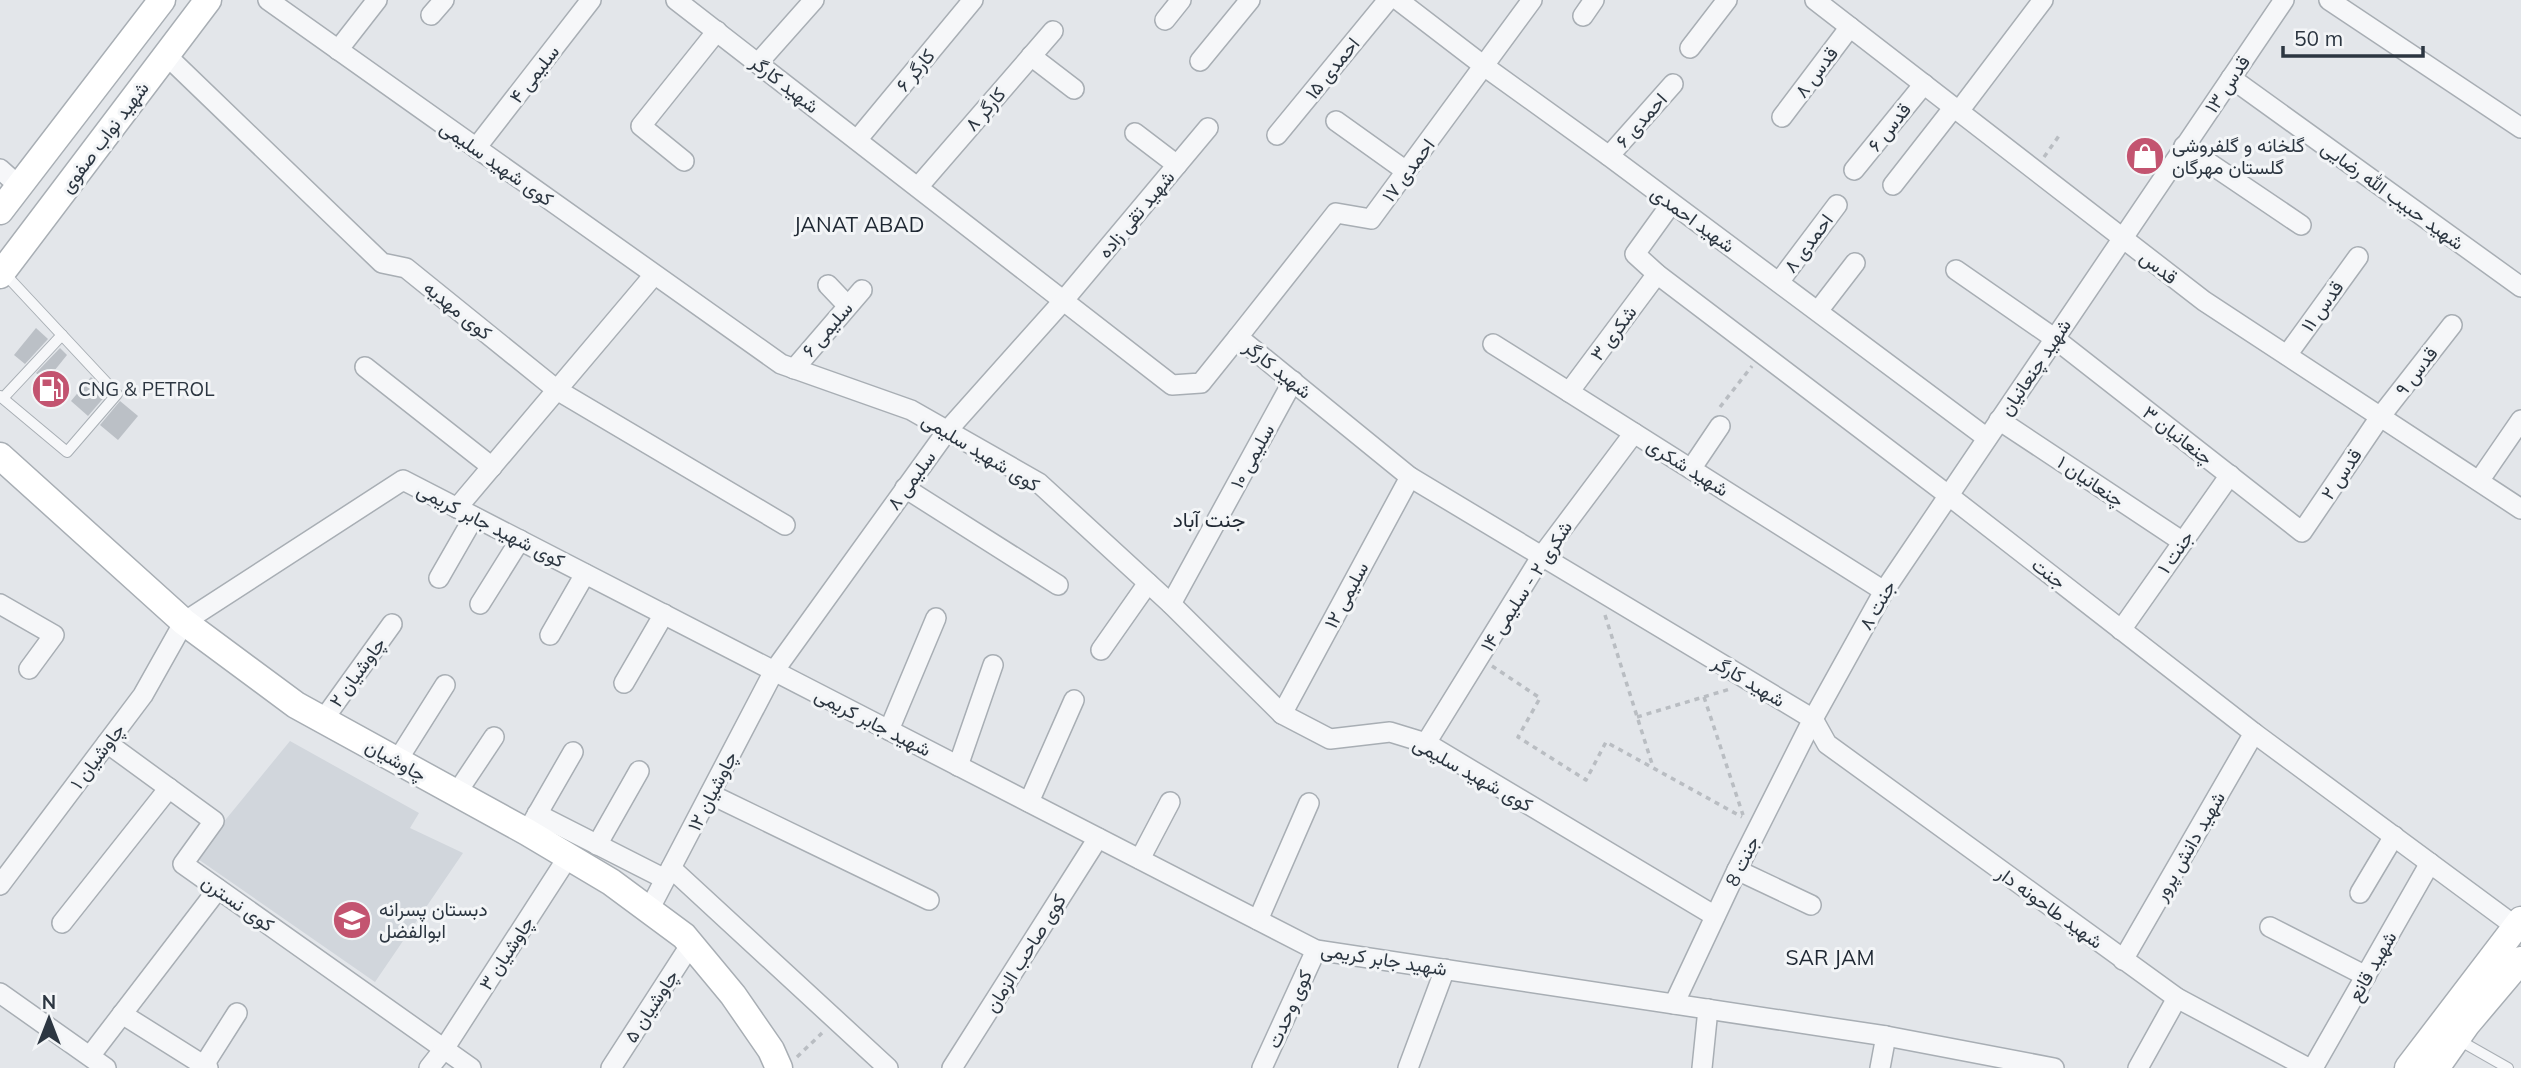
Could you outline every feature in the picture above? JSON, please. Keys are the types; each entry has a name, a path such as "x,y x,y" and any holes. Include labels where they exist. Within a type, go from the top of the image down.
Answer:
{"main road":[{"name":"شهید نواب صفوی","path":"0,211 9,177 162,0"},
{"name":"شهید نواب صفوی","path":"1,273 208,0"},
{"name":"چاوشیان","path":"0,456 184,622 296,705 456,793 532,823 568,857 611,882 684,936 733,995 771,1050 786,1064"},
{"path":"2408,1068 2518,923"},
{"path":"2436,1068 2521,960"}],"street":[{"name":"کوی شهید سلیمی","path":"268,0 781,364 911,410 1039,483 1171,604 1282,714 1330,739 1390,732 1426,743 1715,916"},
{"path":"338,50 377,0"},
{"name":"سلیمی ۴","path":"476,148 592,0"},
{"name":"شهید کارگر","path":"676,0 1172,385 1201,383 1238,337 1410,477 1813,719"},
{"path":"758,63 814,0"},
{"name":"کارگر ۶","path":"857,139 973,0"},
{"path":"1165,20 1181,0"},
{"path":"1200,61 1250,0"},
{"name":"احمدی ۱۵","path":"1277,135 1388,0"},
{"name":"شهید احمدی","path":"1398,0 1987,438"},
{"name":"احمدی ۱۷","path":"1238,337 1336,213 1371,219 1532,0"},
{"path":"1690,48 1727,0"},
{"name":"قدس","path":"1815,0 2204,301 2521,509"},
{"path":"1893,185 2043,0"},
{"name":"قدس ۱۳","path":"2122,238 2284,0"},
{"path":"2329,0 2521,128"},
{"name":"قدس ۸","path":"1782,117 1850,27"},
{"path":"684,161 641,127 717,31"},
{"name":"کارگر ۸","path":"918,187 1054,31"},
{"name":"کوی مهدیه","path":"166,55 382,263 406,268 557,390 785,525"},
{"path":"1031,56 1074,89"},
{"name":"شهید حبیب الله رضایی","path":"2231,78 2521,287"},
{"name":"احمدی ۶","path":"1609,156 1673,85"},
{"name":"قدس ۶","path":"1854,170 1924,85"},
{"path":"1336,121 1406,171"},
{"name":"شهید تقی زاده","path":"1063,300 1208,128"},
{"path":"1135,133 1177,165"},
{"path":"2185,146 2301,225"},
{"name":"جنت","path":"1671,204 1635,254 1657,274 1948,495 2254,733 2430,863 2518,923"},
{"name":"احمدی ۸","path":"1779,282 1837,205"},
{"name":"شهید چنعانیان","path":"1948,495 2122,238"},
{"name":"قدس ۱۱","path":"2287,355 2358,257"},
{"path":"1818,311 1855,263"},
{"name":"چنعانیان ۳","path":"1956,270 2054,338 2302,532"},
{"name":"شکری ۳","path":"1569,392 1657,274"},
{"path":"439,578 466,512 492,467 654,275"},
{"path":"828,285 847,305"},
{"name":"سلیمی ۶","path":"794,369 862,290"},
{"name":"سلیمی ۸","path":"774,671 947,431 1063,300"},
{"name":"قدس ۹","path":"2380,417 2452,325"},
{"name":"شهید شکری","path":"1493,344 1884,591"},
{"path":"365,367 492,467"},
{"name":"سلیمی ۱۰","path":"1171,604 1293,381"},
{"name":"قدس ۲","path":"2302,532 2380,417"},
{"name":"چنعانیان ۱","path":"1999,420 2183,542"},
{"path":"2479,481 2521,420"},
{"path":"1691,469 1720,426"},
{"name":"شکری ۲ - سلیمی ۱۴","path":"1426,743 1541,557 1634,433"},
{"name":"جنت ۱","path":"2121,629 2230,475"},
{"name":"سلیمی ۱۲","path":"1282,714 1410,477"},
{"name":"کوی شهید جابر کریمی","path":"184,622 403,480 774,671"},
{"path":"905,488 1058,585"},
{"name":"جنت ۸","path":"1813,719 1884,591 1948,495"},
{"path":"480,604 520,540"},
{"path":"550,635 585,573"},
{"path":"1101,650 1148,583"},
{"path":"0,604 54,635 29,669"},
{"path":"624,683 664,614"},
{"path":"889,730 936,618"},
{"name":"چاوشیان ۱","path":"0,885 144,695 184,622"},
{"name":"چاوشیان ۲","path":"323,720 392,624"},
{"path":"958,765 993,665"},
{"name":"شهید جابر کریمی","path":"774,671 1316,950 1886,1035 2054,1068"},
{"name":"چاوشیان ۱۲","path":"649,911 774,671"},
{"path":"397,761 445,685"},
{"path":"1029,802 1074,700"},
{"name":"جنت 8","path":"1674,1004 1737,870 1813,719"},
{"name":"شهيد طاحونه دار","path":"1813,719 1827,744 2177,998 2311,1068"},
{"name":"شهید دانش پرور","path":"2123,960 2254,733"},
{"path":"456,793 494,737"},
{"name":"کوی نسترن","path":"107,743 214,821 183,864 471,1068"},
{"path":"573,752 532,823 597,845 668,874 888,1068"},
{"path":"597,845 639,771"},
{"path":"62,923 169,788"},
{"path":"709,794 929,900"},
{"path":"1140,859 1170,802"},
{"path":"1258,920 1309,803"},
{"path":"2360,893 2394,836"},
{"name":"کوی صاحب الزمان","path":"952,1068 1098,838"},
{"name":"چاوشیان ۳","path":"429,1068 568,857"},
{"name":"شهید قانع","path":"2311,1068 2430,863"},
{"path":"1737,870 1811,905"},
{"path":"90,1056 218,889"},
{"path":"2270,927 2366,976"},
{"name":"چاوشیان ۵","path":"611,1068 691,944"},
{"name":"کوی وحدت","path":"1262,1068 1316,950"},
{"path":"1408,1068 1445,969"},
{"path":"0,993 106,1068"},
{"path":"2138,1068 2177,998"},
{"path":"1702,1068 1708,1009"},
{"path":"122,1014 206,1067 237,1013"},
{"path":"1880,1068 1886,1035"}],"lane":[{"path":"1,273 62,335 117,394 67,452 2,397 62,335"},
{"path":"2457,1038 2508,1068"}],"path":[{"path":"2034,169 2061,133"},
{"path":"1720,426 1711,418 1762,353"},
{"path":"1596,589 1653,767"},
{"path":"1479,657 1540,698 1518,737 1586,780 1606,742 1744,818 1704,697"},
{"path":"1637,717 1752,683"},
{"path":"786,1064 836,1020"}],"shaded area":[{"name":"دبستان پسرانه ابوالفضل","path":"290,741 419,813 410,828 463,853 375,982 195,857"}],"building":[{"path":"36,328 48,339 25,364 14,355"},
{"path":"60,348 67,355 46,381 36,373"},
{"path":"91,377 107,394 88,416 71,401"},
{"path":"120,401 138,416 118,440 100,425"}],"place":[{"name":"گلخانه و گلفروشی گلستان مهرگان","path":"2145,156"},
{"name":"CNG & PETROL","path":"51,389"},
{"name":"دبستان پسرانه ابوالفضل","path":"352,920"}],"district":[{"name":"JANAT ABAD","path":"859,225"},
{"name":"جنت آباد","path":"1209,520"},
{"name":"SAR JAM","path":"1830,958"}]}
